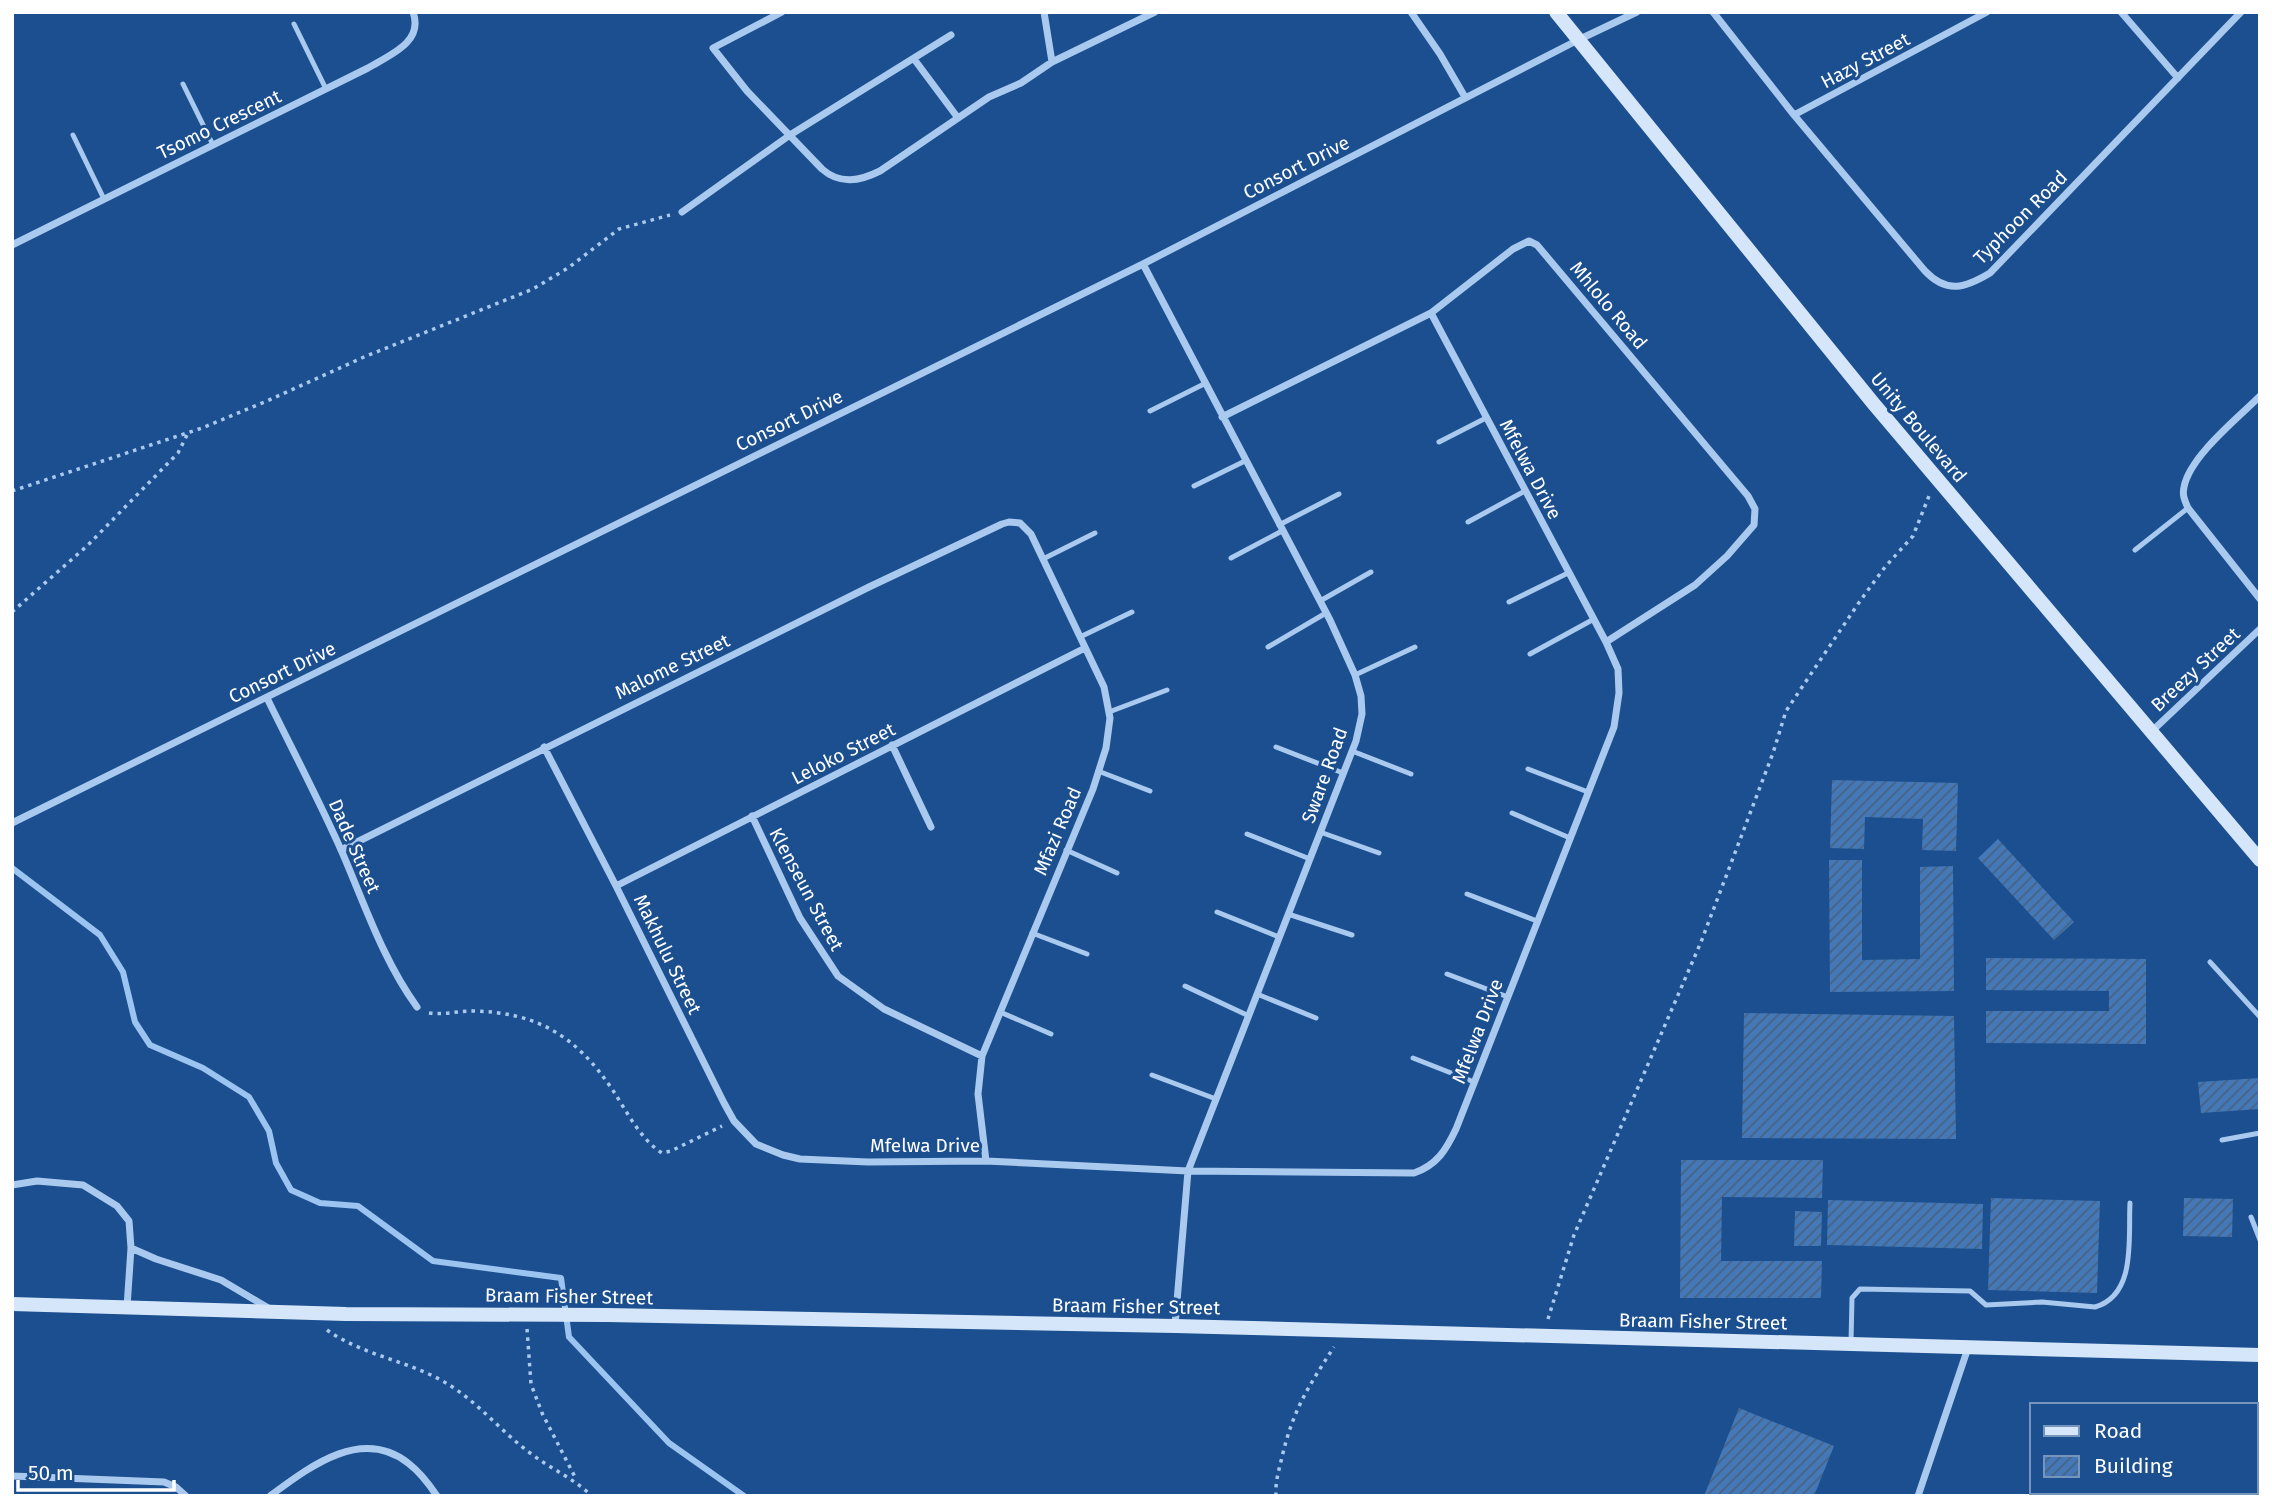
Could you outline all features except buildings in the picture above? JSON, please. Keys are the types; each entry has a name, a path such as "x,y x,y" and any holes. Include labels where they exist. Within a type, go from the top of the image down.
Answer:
{"street":[{"name":"Tsomo Crescent","path":"12,244 378,62 413,35 417,25 413,12"},
{"path":"782,12 713,48 747,91 827,173 838,179 857,180 880,171 989,97 1021,83 1052,62 1155,12"},
{"path":"1044,12 1052,62"},
{"path":"1410,12 1440,54 1465,97"},
{"name":"Unity Boulevard","path":"1556,12 1938,480 2260,860"},
{"name":"Consort Drive","path":"12,823 1143,264 1465,97 1637,12"},
{"name":"Typhoon Road","path":"1713,12 1794,115 1925,271 1939,284 1958,287 1990,273 2241,12"},
{"name":"Hazy Street","path":"1794,115 1987,12"},
{"path":"2121,12 2178,78"},
{"path":"682,212 790,135 951,35"},
{"path":"914,59 957,118"},
{"name":"Mhlolo Road","path":"1222,417 1431,313 1513,249 1529,241 1537,245 1752,503 1756,517 1754,525 1727,556 1695,586 1606,642"},
{"name":"Sware Road","path":"1143,264 1326,613 1355,675 1362,713 1352,751 1188,1171 1175,1326"},
{"name":"Mfelwa Drive","path":"783,1156 868,1161 986,1161 1188,1171 1414,1173 1427,1168 1447,1148 1614,727 1619,693 1618,669 1606,642 1431,313"},
{"path":"2260,396 2212,445 2188,476 2183,497 2188,508 2260,599"},
{"name":"Mfazi Road","path":"986,1161 978,1094 982,1056 1098,771 1106,748 1109,712 1104,687 1031,534 1020,523"},
{"name":"Malome Street","path":"341,850 544,747 953,547 1002,524 1020,523"},
{"name":"Breezy Street","path":"2151,732 2260,629"},
{"name":"Leloko Street","path":"616,886 1085,648"},
{"name":"Dade Street","path":"267,698 341,850 386,955 417,1006"},
{"path":"892,745 932,827"},
{"name":"Makhulu Street","path":"544,747 734,1121 756,1144 783,1156"},
{"name":"Klenseun Street","path":"752,817 800,918 838,976 884,1009 982,1056"},
{"path":"12,1185 37,1181 83,1185 117,1206 129,1220 131,1248 127,1307"},
{"path":"131,1248 221,1280 274,1311"},
{"name":"Braam Fisher Street","path":"12,1304 301,1312 1175,1326 2260,1355"},
{"path":"1918,1496 1968,1347"},
{"path":"270,1496 318,1462 351,1450 369,1449 396,1455 409,1463 438,1496"},
{"path":"12,1476 164,1482 176,1487 186,1496"}],"lane":[{"path":"294,24 326,89"},
{"path":"183,84 213,145"},
{"path":"73,135 104,199"},
{"path":"1150,411 1205,384"},
{"path":"1439,442 1486,418"},
{"path":"1194,486 1245,461"},
{"path":"1468,522 1525,491"},
{"path":"1231,558 1339,494"},
{"path":"2135,550 2188,508"},
{"path":"1043,559 1095,533"},
{"path":"1320,601 1371,572"},
{"path":"1509,602 1568,573"},
{"path":"1080,638 1132,612"},
{"path":"1268,647 1326,613"},
{"path":"1530,654 1594,619"},
{"path":"1355,675 1415,646"},
{"path":"1109,712 1167,690"},
{"path":"1276,747 1343,773"},
{"path":"1352,751 1411,774"},
{"path":"1528,769 1588,792"},
{"path":"1098,771 1150,791"},
{"path":"1512,813 1570,838"},
{"path":"1320,832 1379,853"},
{"path":"1247,834 1310,859"},
{"path":"1066,850 1117,873"},
{"path":"1467,894 1538,921"},
{"path":"1217,912 1279,937"},
{"path":"1288,914 1352,935"},
{"path":"1032,933 1087,954"},
{"path":"2210,962 2260,1017"},
{"path":"1447,974 1508,997"},
{"path":"1185,986 1249,1016"},
{"path":"1257,995 1316,1018"},
{"path":"1000,1012 1051,1034"},
{"path":"1413,1058 1474,1082"},
{"path":"1152,1075 1216,1099"},
{"path":"2222,1140 2260,1133"},
{"path":"1851,1345 1852,1298 1860,1289 1970,1291 1986,1305 2104,1305 2123,1286 2130,1203"},
{"path":"2251,1217 2260,1240"}],"path":[{"path":"12,491 188,433 267,401 445,323 533,289 568,268 618,229 682,212"},
{"path":"12,612 87,545 178,453 188,433"},
{"path":"1542,1337 1574,1235 1701,942 1773,753 1786,711 1877,578 1913,536 1938,480"},
{"path":"417,1006 421,1011 437,1014 471,1011 512,1015 556,1030 590,1060 651,1144 662,1153 734,1121"},
{"path":"301,1312 335,1337 440,1380 480,1407 531,1454 576,1481 592,1496"},
{"path":"527,1314 531,1384 542,1413 576,1481"},
{"path":"1276,1496 1288,1429 1305,1390 1345,1331"}],"waterway":[{"path":"12,868 100,935 123,972 135,1022 150,1045 203,1068 249,1097 269,1131 276,1163 291,1190 320,1203 358,1206 433,1261 561,1278 569,1337 669,1443 744,1496"}]}
